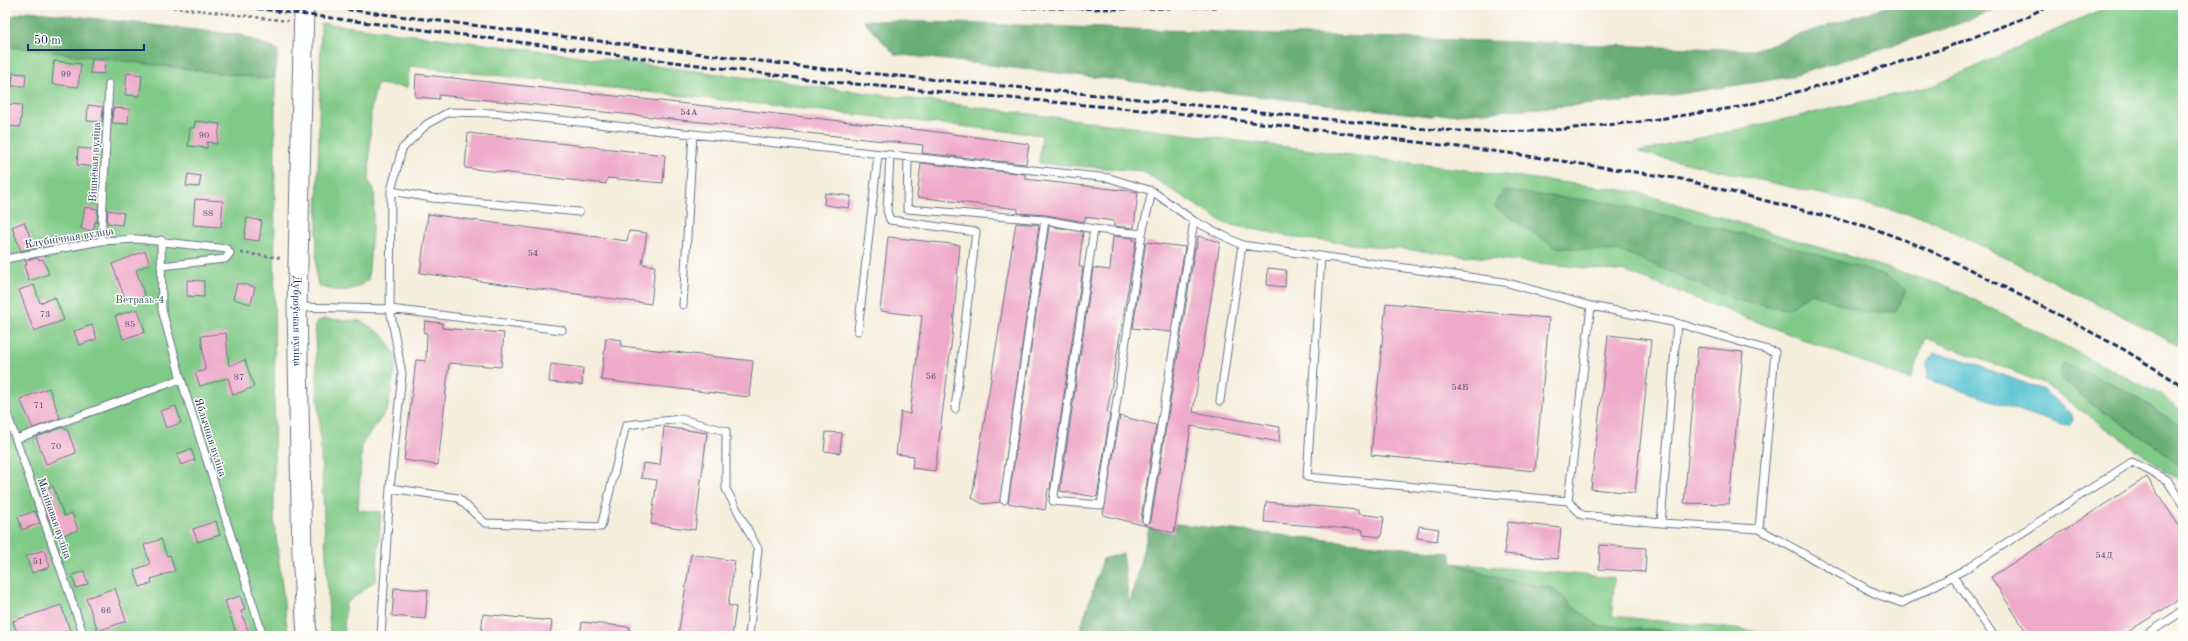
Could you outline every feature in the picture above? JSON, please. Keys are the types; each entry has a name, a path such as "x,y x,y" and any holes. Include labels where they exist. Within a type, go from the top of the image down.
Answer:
{"main road":[{"name":"Дуброўская вуліца","path":"304,5 297,307 302,554 307,636"}],"lane":[{"name":"Вішнёвая вуліца","path":"101,241 109,84"},
{"path":"381,636 390,488 402,374 390,308 391,191 402,149 427,124 449,112 493,113 878,155 1109,178 1152,191 1194,221 1242,245 1504,282 1590,306 1677,323 1775,352 1759,529"},
{"path":"683,306 693,134"},
{"path":"858,331 878,155"},
{"path":"890,156 887,211 890,220 976,232 955,409"},
{"path":"908,157 907,209 1045,220 1094,229 1142,234"},
{"path":"391,191 432,198 579,212"},
{"path":"1094,229 1053,501 1101,505 1142,234 1152,191"},
{"path":"1004,500 1045,220"},
{"path":"1146,520 1194,221"},
{"name":"Клубнічная вуліца","path":"5,259 101,241 138,239 161,240 227,249 230,253"},
{"name":"Яблычная вуліца","path":"161,240 162,310 181,379 263,636"},
{"path":"1220,401 1242,245"},
{"path":"161,266 225,259 230,253"},
{"path":"1322,256 1307,477 1568,501 1582,515 1662,523 1759,529 1876,594 1902,603 1953,576 2132,462 2167,480 2183,505"},
{"path":"1568,501 1590,306"},
{"path":"297,307 390,308 562,330"},
{"path":"1662,523 1677,323"},
{"path":"16,439 181,379"},
{"name":"Малінавая вуліца","path":"5,408 84,636"},
{"path":"390,488 458,498 485,523 601,527 626,425 681,419 726,431 726,489 758,549 749,636"},
{"path":"1953,576 1994,636"},
{"path":"2144,636 2183,611"}],"path":[{"path":"155,5 291,22"},
{"path":"230,253 286,258"}],"green space":[{"path":"1892,5 2006,5 1953,26 1790,77 1633,101 1430,116 894,54 863,20 1753,50"},
{"path":"2111,5 2183,5 2183,351 2160,335 1926,218 1638,152 1933,86"},
{"path":"28,11 241,35 278,50 275,76 267,79 5,46 5,18"},
{"path":"321,23 1637,192 1949,287 2161,395 2183,412 2183,487 2177,479 2043,383 1926,338 1910,380 1626,272 1304,239 1226,224 1142,171 1039,163 1042,135 410,66 407,87 377,84 371,107 369,181 375,194 368,280 349,290 325,288 318,286 316,274"},
{"name":"Ветразь-4","path":"5,45 267,79 275,76 274,520 288,636 5,636"},
{"path":"1503,191 1613,203 1768,240 1885,275 1906,289 1896,311 1865,313 1811,293 1787,309 1736,300 1624,252 1555,247 1495,207"},
{"path":"324,319 361,321 384,336 397,359 387,410 362,444 358,510 381,512 376,580 345,604 344,636 330,636 315,335 316,322"},
{"path":"2063,363 2116,385 2183,427 2183,470 2159,448 2090,403 2059,376"},
{"path":"1176,524 1451,553 1451,563 1508,580 1551,588 1598,626 1662,630 1704,636 1078,636 1103,559 1123,553 1129,606 1149,528 1174,533"},
{"path":"1451,563 1614,578 1612,616 1801,636 1704,636 1662,630 1598,626 1551,588 1508,580"}],"water":[{"path":"1935,353 1958,358 2043,390 2072,414 2073,420 2070,424 2062,425 1928,379 1927,364"}],"building":[{"path":"92,59 105,60 104,74 90,73"},
{"path":"54,61 81,64 78,87 52,84"},
{"path":"13,73 26,74 25,86 12,86"},
{"path":"127,73 142,75 140,96 125,95"},
{"path":"416,74 922,130 1029,144 1026,164 922,153 923,145 439,95 439,99 415,97"},
{"path":"8,104 22,105 20,127 6,126"},
{"path":"88,105 103,107 102,122 87,121"},
{"path":"113,108 129,109 128,124 112,123"},
{"path":"195,121 220,124 217,144 207,142 207,148 188,146 190,128 194,128"},
{"path":"468,133 665,155 663,183 607,178 606,184 465,168"},
{"path":"78,148 98,150 96,167 77,165"},
{"path":"921,163 1025,174 1025,179 1138,192 1134,228 1114,226 1114,221 1085,217 1085,222 1046,215 1018,213 1018,209 917,197"},
{"path":"188,174 201,176 199,187 186,186"},
{"path":"825,193 851,196 849,208 824,205"},
{"path":"195,199 223,201 221,227 193,225"},
{"path":"85,207 98,209 97,222 95,222 93,231 81,229"},
{"path":"108,210 124,213 122,225 107,223"},
{"path":"428,214 627,241 629,231 647,233 642,264 655,266 651,304 420,273"},
{"path":"247,218 262,221 259,241 244,239"},
{"path":"24,222 35,248 21,251 12,227"},
{"path":"1016,223 1039,225 1000,502 983,504 972,498"},
{"path":"1049,226 1083,232 1079,267 1083,267 1050,489 1048,489 1045,510 1008,503"},
{"path":"1113,236 1133,238 1133,240 1136,241 1107,413 1110,414 1097,497 1060,491 1093,268 1110,270"},
{"path":"1198,236 1220,242 1193,412 1280,427 1279,442 1191,426 1174,533 1103,515 1120,416 1156,425 1141,519 1145,525 1151,521"},
{"path":"888,237 960,245 952,338 935,471 912,468 914,456 896,454 901,412 910,414 922,316 880,311"},
{"path":"1146,242 1185,247 1171,332 1133,328"},
{"path":"145,251 150,264 136,270 145,296 127,303 112,264"},
{"path":"38,258 39,260 43,259 49,274 29,281 24,266 27,265 25,260"},
{"path":"1268,268 1286,270 1285,287 1267,285"},
{"path":"187,280 204,281 204,297 187,296"},
{"path":"237,283 255,287 251,304 233,299"},
{"path":"34,285 40,303 55,297 64,320 34,331 19,290"},
{"path":"1386,303 1549,318 1535,471 1371,455"},
{"path":"138,309 145,332 123,339 115,316"},
{"path":"425,321 442,323 442,328 504,333 501,367 449,363 438,465 404,460 416,360 426,361 427,333 424,333"},
{"path":"92,325 97,339 79,345 74,331"},
{"path":"226,333 229,366 245,360 254,387 233,395 228,378 200,386 195,373 205,370 201,336"},
{"path":"1608,335 1651,340 1635,493 1591,489"},
{"path":"606,338 622,340 621,346 753,361 749,397 601,380"},
{"path":"1698,347 1743,352 1729,504 1684,503"},
{"path":"551,364 583,368 582,385 549,382"},
{"path":"49,388 60,418 33,428 20,399"},
{"path":"176,406 181,423 166,428 160,411"},
{"path":"63,427 65,430 67,429 76,453 46,464 36,437"},
{"path":"664,427 707,433 695,530 651,524 657,480 641,478 643,463 660,465"},
{"path":"826,432 842,433 840,453 824,451"},
{"path":"191,449 195,460 181,465 177,454"},
{"path":"2147,477 2183,532 2183,597 2121,636 2029,636 1991,577"},
{"path":"53,486 64,516 72,513 78,530 58,537 52,519 49,520 45,508 47,507 41,490"},
{"path":"1266,502 1358,510 1358,514 1384,517 1381,537 1363,535 1363,530 1264,522"},
{"path":"35,511 40,523 22,530 18,517"},
{"path":"216,521 220,535 198,542 193,529"},
{"path":"1508,522 1561,528 1558,559 1504,554"},
{"path":"1419,526 1439,529 1437,541 1417,538"},
{"path":"161,539 167,556 170,555 175,571 151,579 152,583 140,587 134,570 150,564 144,545"},
{"path":"1600,545 1646,548 1645,572 1599,569"},
{"path":"44,550 50,567 32,573 26,556"},
{"path":"691,554 735,561 728,605 736,607 732,636 678,636"},
{"path":"84,571 88,584 76,588 72,575"},
{"path":"115,588 126,621 98,631 86,598"},
{"path":"394,588 428,590 425,619 392,616"},
{"path":"240,596 245,609 241,611 250,636 237,636 225,601"},
{"path":"61,605 70,630 53,636 18,636 13,621"},
{"path":"483,614 552,621 550,636 481,636"},
{"path":"582,622 630,627 629,636 580,636"}],"railway":[{"path":"230,5 822,81 1185,114 1508,153 1681,179 1872,228 1920,246 1965,267 2123,349 2183,386"},
{"path":"311,5 824,69 1119,97 1410,128 1476,132 1542,131 1638,122 1739,107 1835,82 1942,49 2024,18 2050,5"},
{"path":"851,5 1119,9 1298,5"}]}
